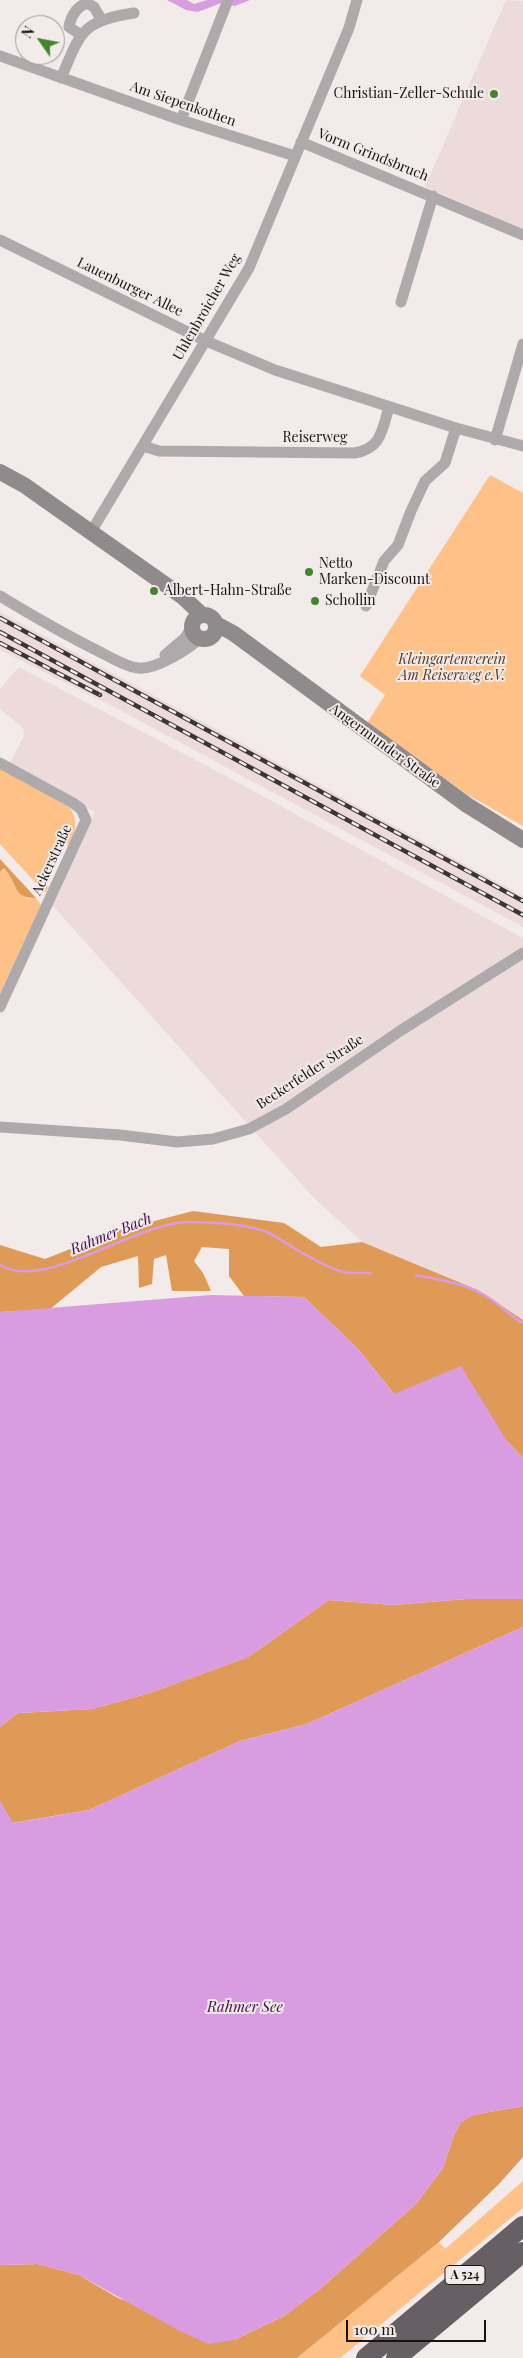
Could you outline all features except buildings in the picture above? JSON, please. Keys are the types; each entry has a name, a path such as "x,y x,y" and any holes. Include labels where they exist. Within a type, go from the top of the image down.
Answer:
{"highway":[{"name":"A 524","path":"366,2358 523,2226"},
{"name":"A 524","path":"396,2358 523,2252"},
{"path":"414,2358 480,2288"},
{"path":"353,2358 406,2324"}],"main road":[{"path":"0,472 24,485 171,589 202,627"},
{"name":"Angermunder Straße","path":"202,627 226,639 251,648 477,812 523,840"}],"street":[{"name":"Uhlenbroicher Weg","path":"91,532 249,268 356,10 358,0"},
{"path":"181,120 228,2"},
{"path":"81,35 69,27 70,20 80,6 87,4 94,7 101,19"},
{"path":"61,78 81,35 101,19 134,13"},
{"name":"Am Siepenkothen","path":"0,56 181,120 295,156"},
{"name":"Vorm Grindsbruch","path":"301,142 523,235"},
{"name":"Vorm Grindsbruch","path":"401,302 433,196"},
{"name":"Lauenburger Allee","path":"0,240 206,341 291,376 389,407"},
{"path":"495,440 523,344"},
{"path":"389,407 495,440 523,446"},
{"name":"Reiserweg","path":"143,446 159,451 354,453 366,451 374,445 379,438 389,407"},
{"path":"366,606 384,562 398,545 425,481 445,463 456,428"},
{"path":"0,596 72,638 117,661 139,668 152,666 202,627"},
{"name":"Ackerstraße","path":"0,763 73,803 81,809 86,820 0,1007"},
{"name":"Beckerfelder Straße","path":"0,1127 120,1135 177,1142 213,1139 249,1129 286,1109 416,1020 523,953"}],"shaded area":[{"name":"Christian-Zeller-Schule","path":"506,0 523,1 523,229 425,187"},
{"path":"0,612 523,896 523,927 116,708 0,650"},
{"path":"19,667 211,768 523,938 523,1320 478,1290 362,1242 313,1197 53,906 95,812 9,765 24,736 23,728 0,709 0,689"},
{"path":"0,859 36,898 23,896 4,868 0,872"},
{"path":"193,1211 284,1223 321,1247 362,1242 478,1290 523,1320 523,1458 507,1441 394,1394 359,1350 304,1297 244,1296 229,1276 229,1249 202,1247 194,1261 203,1273 211,1291 172,1291 166,1255 154,1259 152,1284 139,1288 138,1256 101,1267 49,1310 0,1312 0,1245 45,1259 116,1231"},
{"path":"466,1599 523,1599 523,1627 307,1724 240,1741 89,1810 12,1823 0,1801 0,1727 18,1713 92,1709 150,1693 248,1657 329,1600 393,1605"},
{"path":"523,2106 523,2157 499,2184 439,2242 297,2358 0,2358 0,2265 38,2264 79,2275 118,2298 234,2340 284,2316 320,2289 416,2204 443,2168 454,2135 461,2122 473,2115"}],"green space":[{"name":"Kleingartenverein Am Reiserweg e.V.","path":"490,475 523,493 523,826 468,795 367,723 385,695 360,676"},
{"path":"0,767 70,808 74,817 75,831 69,845 62,842 42,883 49,887 45,893 0,844"},
{"path":"4,868 9,873 15,888 28,899 36,898 41,905 0,993 0,872"},
{"path":"523,2181 523,2208 340,2358 297,2358 439,2242 445,2249"}],"water":[{"path":"167,0 187,0 194,4 207,0 250,0 235,6 221,3 198,12 186,10"},
{"path":"211,1295 304,1297 359,1350 394,1394 461,1366 507,1441 523,1458 523,1599 466,1599 393,1605 329,1600 248,1657 150,1693 92,1709 18,1713 0,1727 0,1312"},
{"name":"Rahmer See","path":"523,1627 523,2106 473,2115 461,2122 454,2135 443,2168 416,2204 320,2289 284,2316 234,2340 208,2344 176,2329 79,2275 38,2264 0,2265 0,1801 13,1823 89,1810 240,1741 307,1724"}],"waterway":[{"name":"Rahmer Bach","path":"0,1265 19,1271 41,1270 65,1264 166,1225 197,1222 237,1225 264,1231 334,1269 347,1273 371,1273"},
{"name":"Rahmer Bach","path":"416,1275 451,1282 476,1291 489,1298 523,1323"}],"railway":[{"path":"0,618 523,901"},
{"path":"0,632 523,915"},
{"path":"0,643 100,695"}],"place":[{"name":"Christian-Zeller-Schule","path":"494,94"},
{"name":"Netto Marken-Discount","path":"309,572"},
{"name":"Albert-Hahn-Straße","path":"154,591"},
{"name":"Schollin","path":"315,601"}]}
